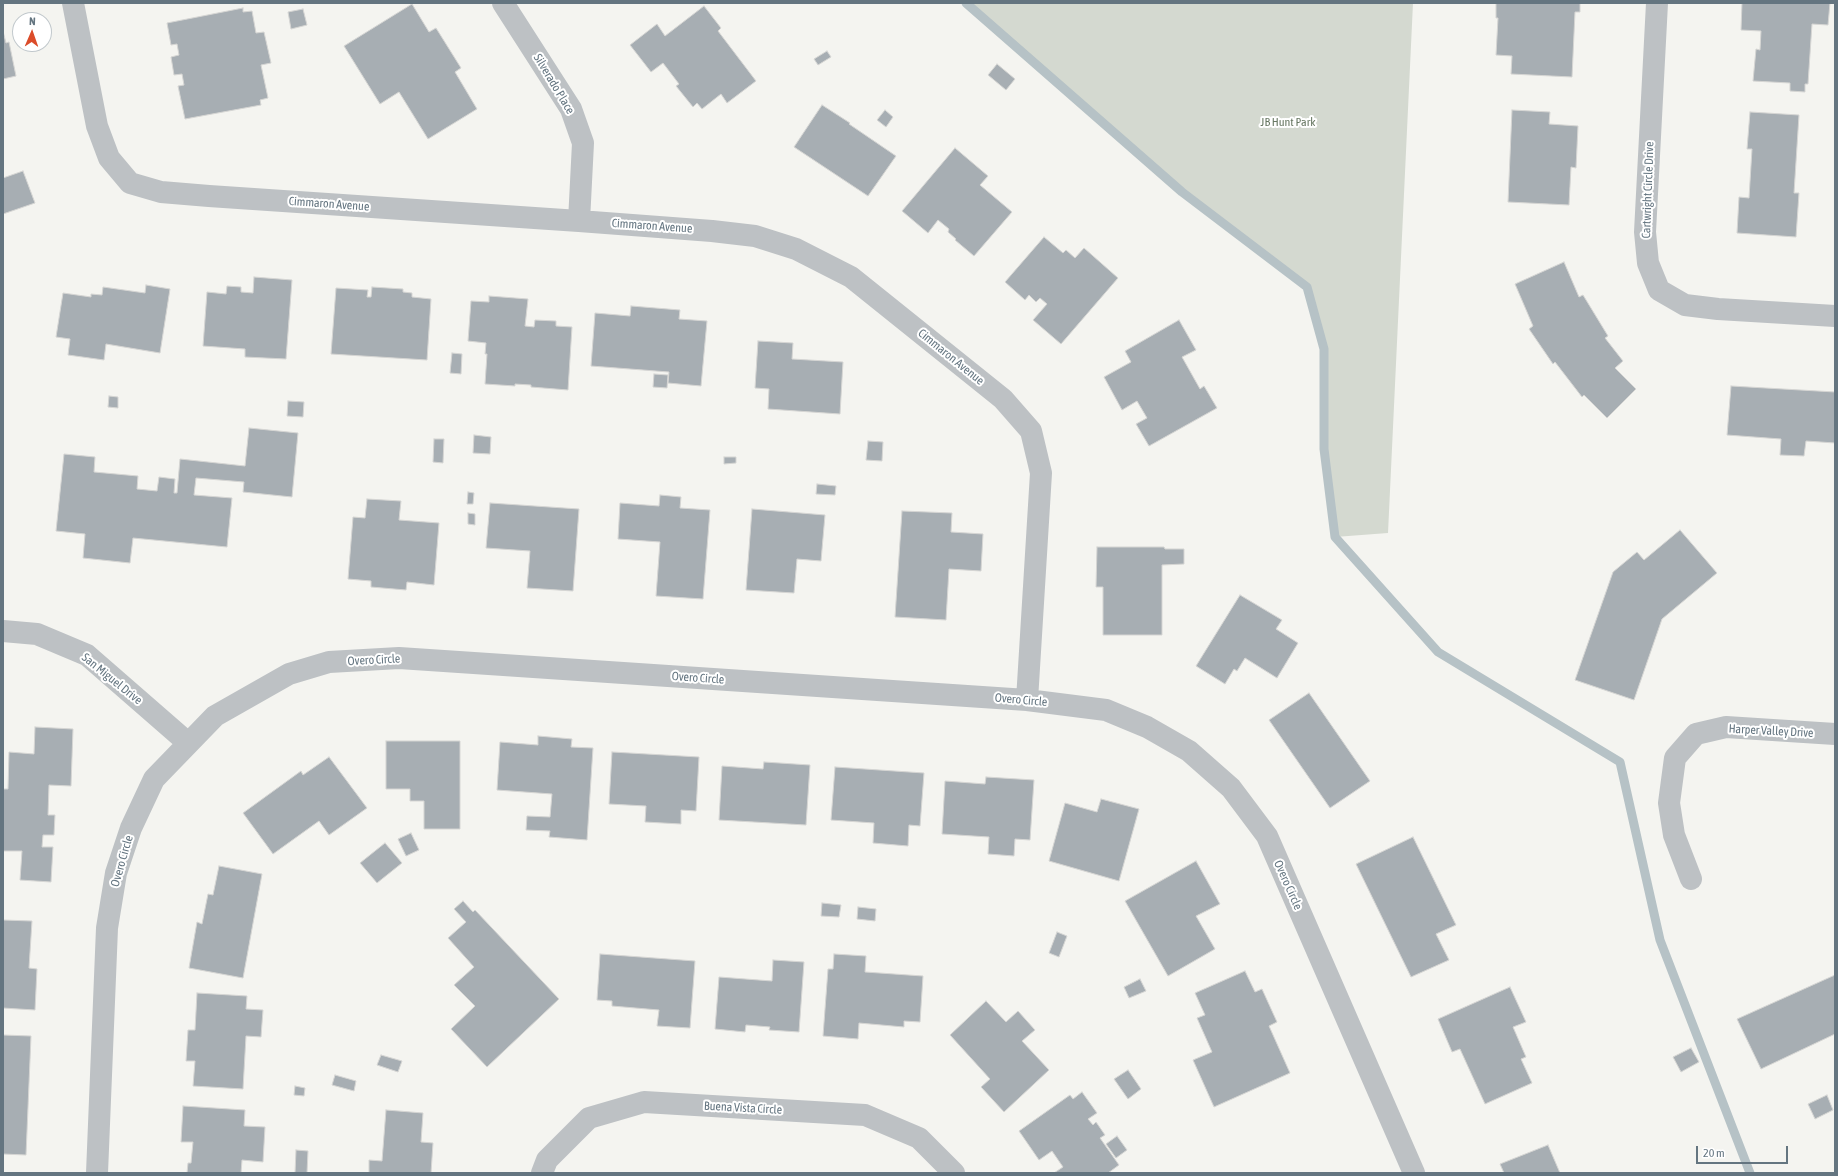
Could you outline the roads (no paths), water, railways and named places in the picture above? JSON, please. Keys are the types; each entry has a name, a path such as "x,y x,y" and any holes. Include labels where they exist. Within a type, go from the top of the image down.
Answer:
{"street":[{"name":"Cimmaron Avenue","path":"73,3 97,126 109,158 130,183 161,192 579,221 712,231 755,236 796,249 851,277 1003,399 1031,431 1041,473 1027,700"},
{"name":"Silverado Place","path":"503,3 571,108 584,143 579,221"},
{"name":"Cartwright Circle Drive","path":"1657,3 1645,232 1648,263 1659,290 1685,305 1718,309 1835,316"},
{"name":"San Miguel Drive","path":"3,631 37,634 87,655 188,743"},
{"name":"Overo Circle","path":"97,1173 107,928 116,873 131,828 154,779 215,716 289,674 329,662 399,658 1027,700 1106,710 1147,727 1189,750 1231,788 1267,836 1414,1173"},
{"name":"Harper Valley Drive","path":"1691,879 1674,835 1669,804 1675,758 1696,734 1726,727 1835,734"},
{"name":"Buena Vista Circle","path":"542,1173 547,1160 589,1118 644,1102 865,1115 919,1138 954,1173"}],"waterway":[{"path":"966,3 1182,192 1307,287 1324,349 1324,449 1335,537 1438,652 1620,762 1660,940 1750,1173"}],"park label":[{"name":"JB Hunt Park","path":"1288,122"}]}
